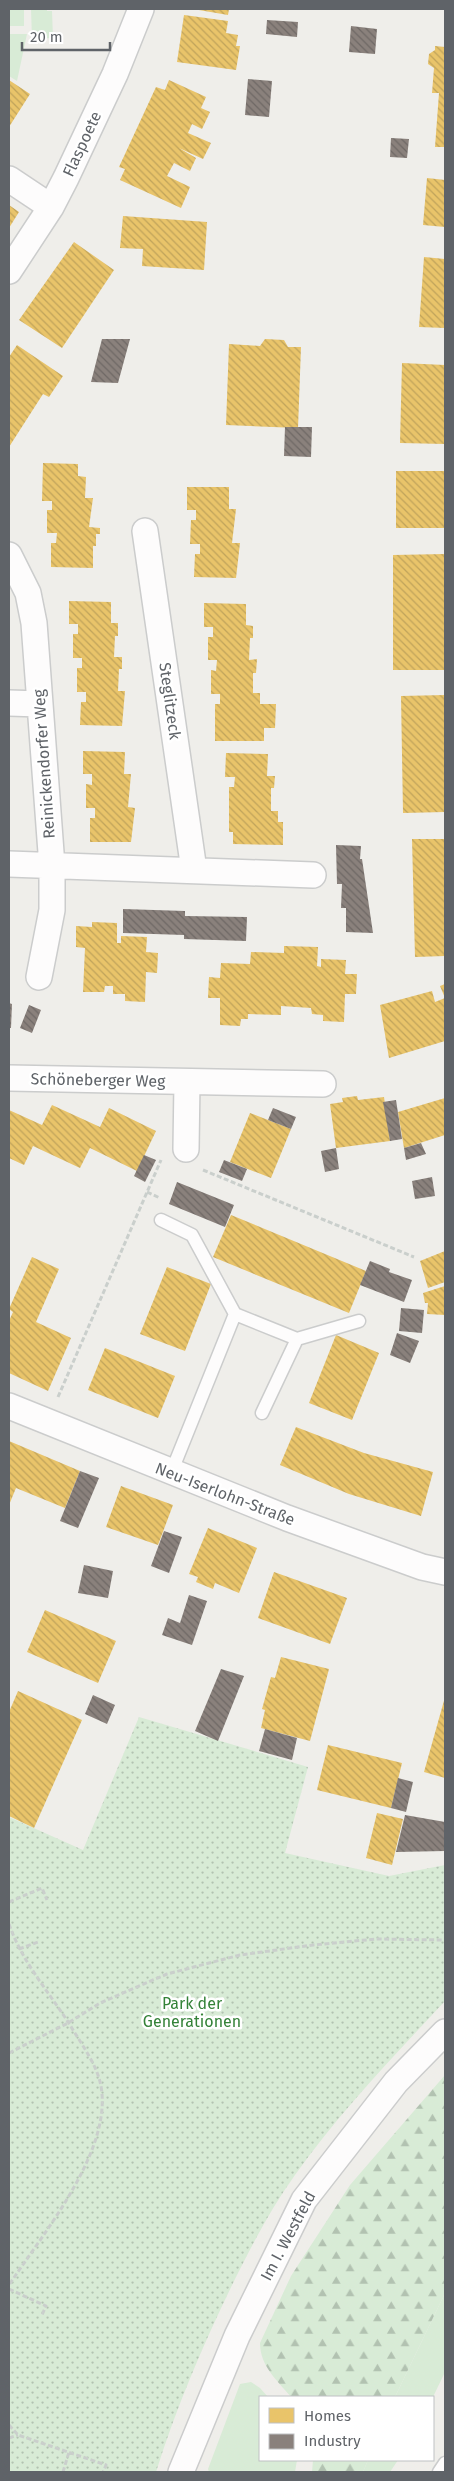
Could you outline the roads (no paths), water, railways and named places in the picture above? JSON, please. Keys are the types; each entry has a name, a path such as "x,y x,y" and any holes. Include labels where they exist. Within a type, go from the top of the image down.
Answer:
{"street":[{"name":"Flaspoete","path":"9,271 51,206 115,74 141,9"},
{"path":"9,179 51,206"},
{"name":"Steglitzeck","path":"145,531 194,870"},
{"name":"Reinickendorfer Weg","path":"9,556 28,593 34,622 52,866 52,910 39,977"},
{"path":"9,703 40,704"},
{"path":"9,864 313,875"},
{"name":"Schöneberger Weg","path":"9,1078 323,1084"},
{"name":"Schöneberger Weg","path":"183,1157 187,1082"},
{"name":"Neu-Iserlohn-Straße","path":"9,1406 46,1423 171,1473 422,1568 445,1572"},
{"name":"Im I. Westfeld","path":"181,2472 237,2336 304,2200 396,2082 445,2032"}],"lane":[{"path":"161,1220 192,1235 236,1314 297,1339 359,1322"},
{"path":"171,1473 236,1314"},
{"path":"262,1413 297,1339"},
{"path":"439,2472 445,2463"}],"park label":[{"name":"Park der Generationen","path":"192,2012"}]}
